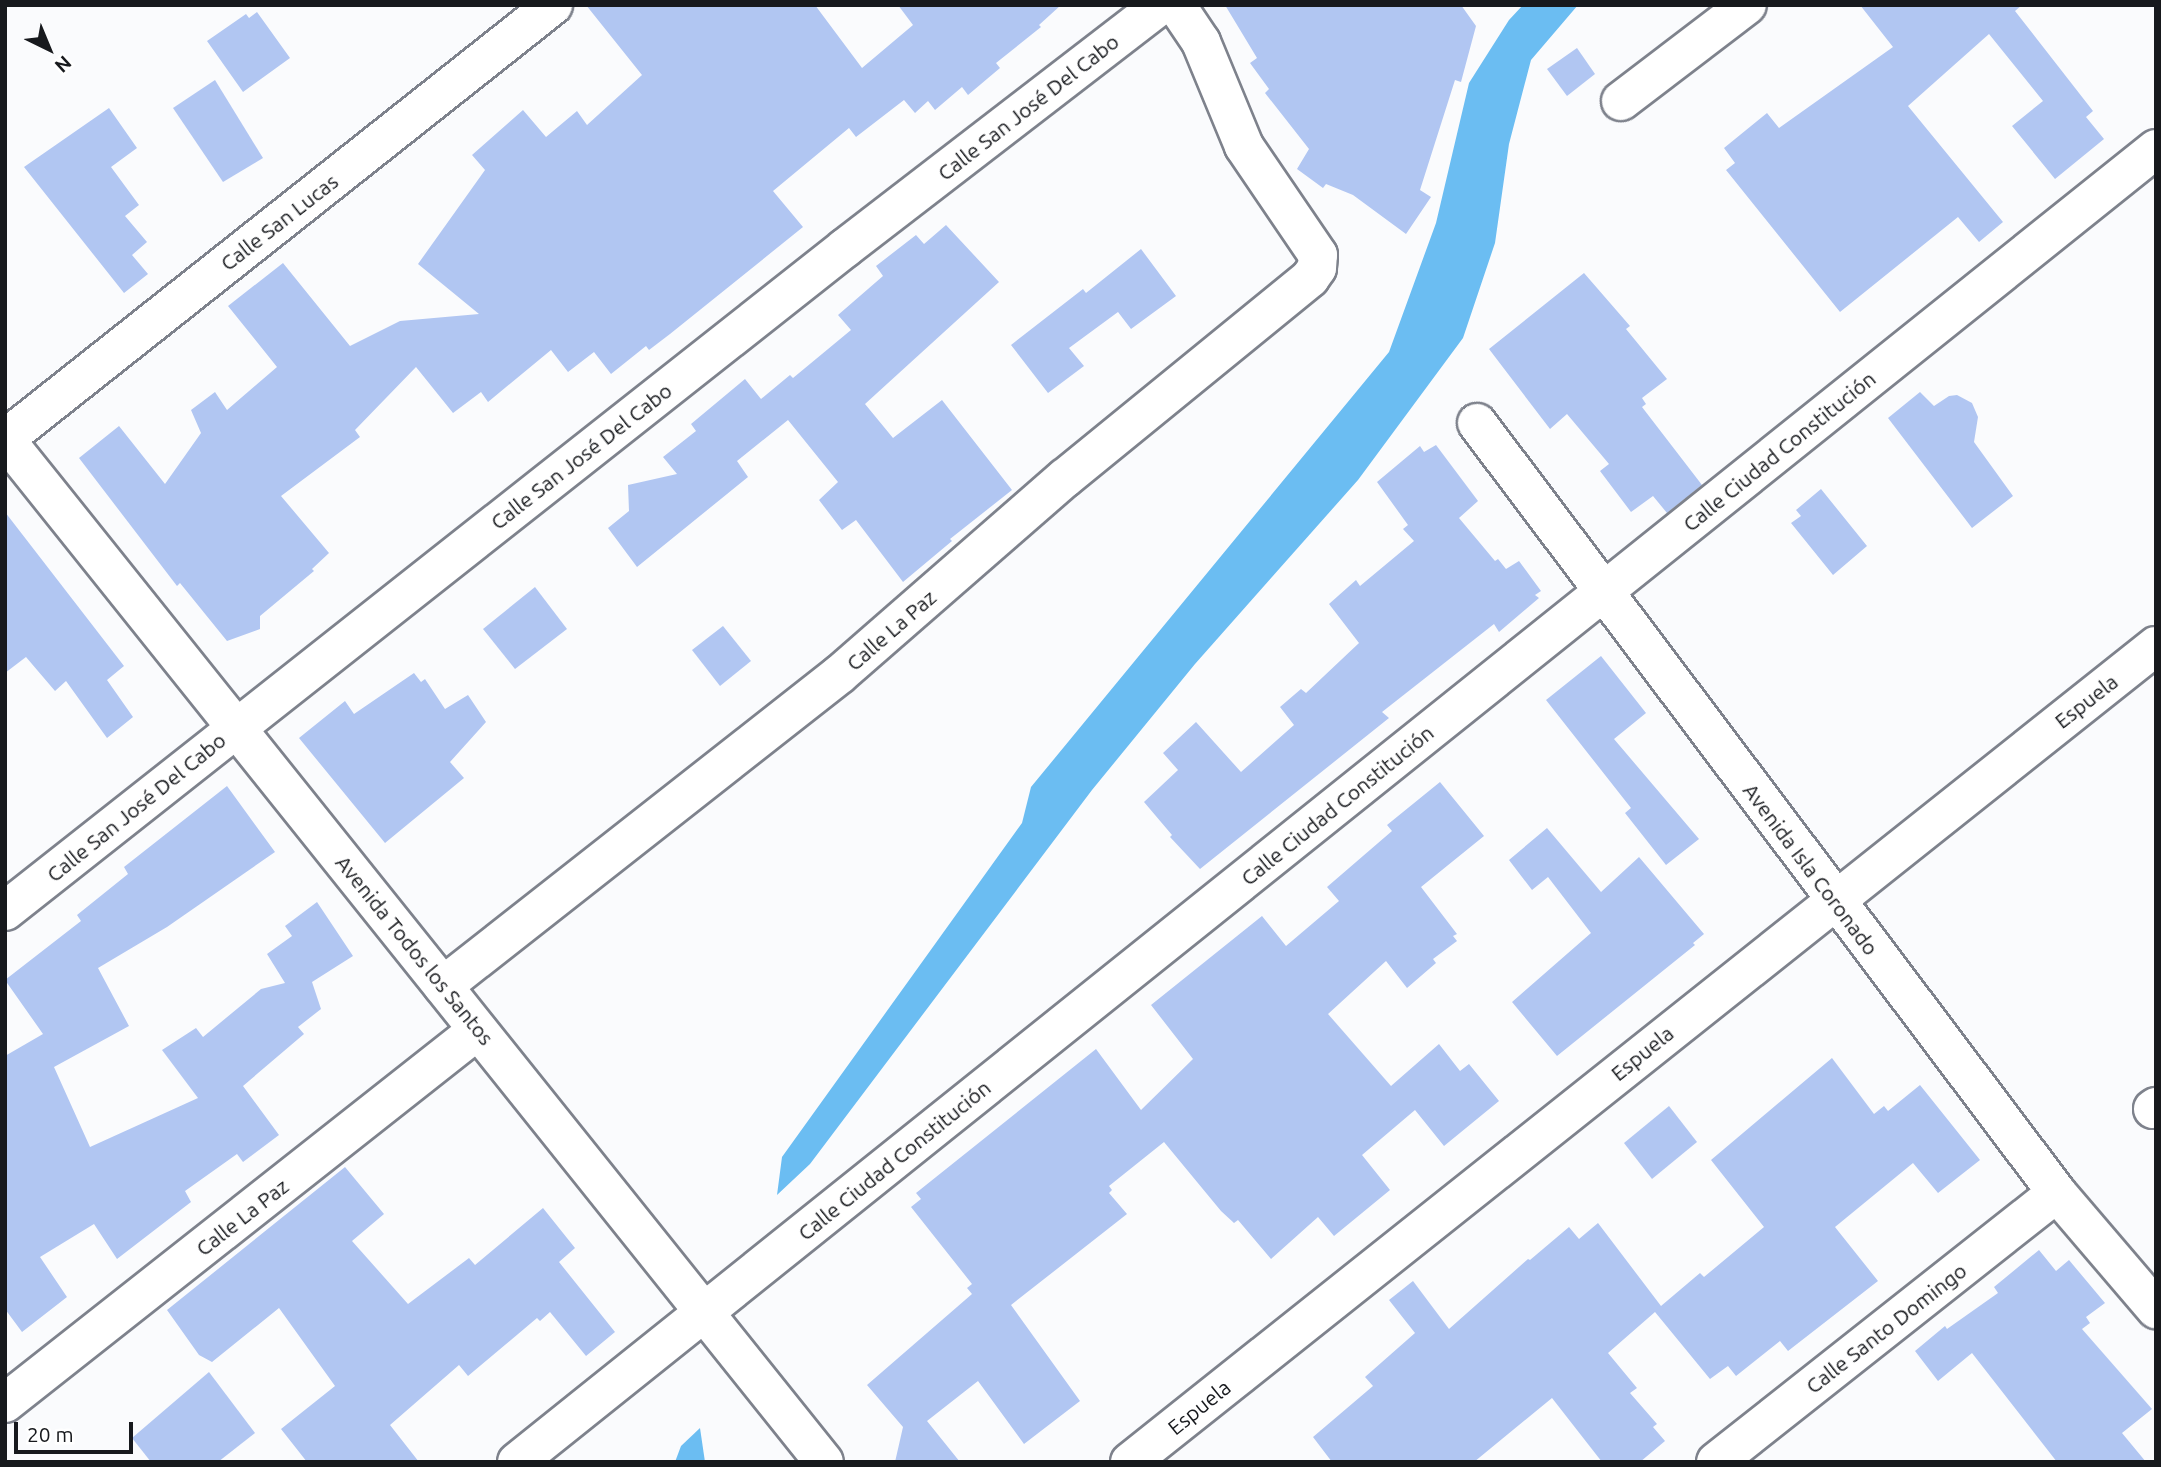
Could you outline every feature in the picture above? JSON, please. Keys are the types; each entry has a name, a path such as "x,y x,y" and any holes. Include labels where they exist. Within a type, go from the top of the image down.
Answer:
{"street":[{"name":"Calle San Lucas","path":"5,439 553,5"},
{"name":"Calle San José Del Cabo","path":"5,911 845,248 1161,5"},
{"name":"Calle La Paz","path":"443,986 840,674 1065,478 1310,278 1317,268 1318,255 1244,146 1201,42 1176,5"},
{"path":"1621,101 1747,5"},
{"name":"Calle Ciudad Constitución","path":"517,1462 2156,149"},
{"name":"Avenida Isla Coronado","path":"1477,422 2057,1193 2156,1308"},
{"name":"Avenida Todos los Santos","path":"5,439 824,1462"},
{"name":"Espuela","path":"1130,1462 2156,646"},
{"name":"Calle La Paz","path":"5,1404 478,1030"},
{"name":"Calle Santo Domingo","path":"1716,1462 2057,1193"}],"water":[{"path":"1523,5 1578,5 1531,60 1509,144 1495,243 1463,338 1358,480 1195,664 1092,790 810,1164 777,1195 782,1157 1022,823 1031,787 1389,352 1436,223 1469,83 1509,20"},
{"path":"700,1428 705,1462 675,1462 681,1446"}],"building":[{"path":"586,5 815,5 862,68 913,25 898,5 1061,5 1039,25 1041,27 996,63 1000,68 968,95 962,87 935,110 928,101 915,113 904,100 856,137 849,128 773,191 803,227 670,334 649,350 646,346 611,374 594,352 568,372 551,350 488,402 481,392 453,413 416,367 355,430 360,437 281,496 329,553 312,569 314,571 260,616 260,629 227,641 180,583 177,586 79,458 119,426 165,484 201,433 191,410 215,392 227,410 277,367 228,306 283,263 350,346 400,321 479,314 418,264 485,170 472,155 523,110 546,137 577,111 587,125 642,75"},
{"path":"1225,5 1461,5 1476,26 1461,82 1455,80 1420,190 1431,197 1406,234 1353,195 1326,184 1323,188 1297,169 1309,149 1265,93 1269,89 1250,63 1257,58"},
{"path":"1860,5 2022,5 2015,11 2093,111 2086,117 2104,139 2055,179 2012,126 2043,101 1989,34 1908,106 2003,222 1979,242 1958,217 1840,312 1726,170 1735,163 1724,148 1767,113 1779,128 1893,47"},
{"path":"257,12 290,58 243,92 207,41 246,14 249,18"},
{"path":"1577,48 1595,74 1567,96 1547,69"},
{"path":"215,80 263,158 223,182 173,108"},
{"path":"109,108 137,148 111,167 139,205 125,216 147,242 132,255 148,274 124,293 24,167"},
{"path":"946,225 999,282 865,404 893,438 942,400 1012,490 950,539 952,541 903,582 856,520 842,530 819,500 838,482 788,420 737,461 748,477 637,567 608,528 629,511 628,485 677,474 663,457 696,431 691,424 745,379 761,399 790,375 793,378 851,330 838,315 883,276 876,266 916,235 924,244"},
{"path":"1141,249 1176,296 1131,329 1118,312 1069,348 1084,366 1048,393 1011,345 1083,289 1086,293"},
{"path":"1584,273 1630,326 1626,329 1667,379 1642,398 1646,404 1642,407 1702,485 1667,513 1653,496 1631,512 1600,471 1609,464 1567,414 1550,429 1489,349"},
{"path":"1920,392 1934,406 1949,396 1957,395 1972,403 1978,417 1974,442 2013,496 1972,528 1888,418"},
{"path":"1436,445 1478,501 1459,518 1495,561 1498,559 1506,569 1519,561 1541,591 1535,595 1539,598 1499,632 1494,624 1382,712 1389,718 1200,869 1170,837 1172,835 1144,802 1178,770 1163,753 1196,722 1241,772 1294,725 1280,707 1301,689 1306,693 1359,643 1329,604 1356,580 1360,586 1414,541 1403,529 1408,525 1377,482 1420,446 1424,452"},
{"path":"1821,489 1867,546 1833,575 1791,523 1801,516 1796,510"},
{"path":"5,512 124,666 107,680 133,717 107,738 66,681 55,691 26,657 5,673"},
{"path":"535,587 567,629 515,669 483,629"},
{"path":"723,626 751,661 720,686 692,650"},
{"path":"1601,656 1646,713 1614,739 1699,839 1666,865 1625,813 1631,808 1546,700"},
{"path":"414,673 421,682 425,679 445,709 468,695 486,722 450,762 464,778 385,843 299,738 345,701 354,714"},
{"path":"1440,782 1484,836 1421,887 1457,934 1453,936 1457,941 1433,959 1436,963 1407,988 1386,961 1328,1014 1391,1086 1439,1044 1460,1071 1469,1064 1499,1101 1444,1146 1415,1110 1362,1155 1390,1190 1334,1236 1318,1217 1271,1259 1238,1220 1234,1223 1221,1211 1164,1142 1109,1186 1112,1190 1109,1193 1127,1214 1011,1305 1080,1401 1024,1444 978,1381 927,1421 960,1462 895,1462 903,1427 867,1385 972,1294 967,1288 972,1284 911,1207 921,1199 916,1193 1096,1049 1141,1110 1193,1059 1151,1005 1262,916 1286,946 1339,901 1327,887 1392,831 1387,825"},
{"path":"227,786 275,852 167,927 98,968 129,1026 54,1067 90,1147 198,1098 162,1050 196,1028 203,1037 261,989 285,983 267,954 292,936 285,926 317,902 353,956 312,982 321,1009 298,1027 304,1034 243,1086 279,1135 243,1162 237,1154 185,1191 191,1202 117,1259 94,1224 40,1257 67,1297 22,1332 5,1309 5,1056 43,1034 5,980 81,921 77,915 128,874 124,867"},
{"path":"1547,828 1601,892 1639,857 1704,934 1693,943 1695,945 1557,1056 1512,1002 1591,933 1548,877 1532,890 1509,860"},
{"path":"1832,1058 1874,1114 1884,1106 1888,1111 1920,1085 1980,1160 1938,1193 1913,1163 1835,1227 1878,1281 1788,1351 1780,1341 1736,1376 1728,1366 1710,1379 1655,1312 1608,1353 1637,1388 1630,1393 1657,1424 1653,1427 1665,1441 1640,1462 1602,1462 1552,1398 1474,1462 1332,1462 1313,1437 1373,1386 1365,1377 1415,1333 1389,1300 1413,1281 1449,1329 1528,1259 1569,1227 1579,1239 1598,1223 1661,1306 1700,1273 1704,1277 1764,1227 1711,1160"},
{"path":"1669,1106 1697,1142 1652,1179 1624,1143"},
{"path":"345,1167 384,1214 352,1241 408,1304 469,1258 475,1265 543,1208 575,1248 559,1262 615,1332 586,1356 550,1312 540,1321 537,1318 468,1376 459,1365 390,1425 419,1462 307,1462 281,1429 335,1386 279,1308 212,1362 199,1355 167,1310"},
{"path":"2039,1250 2056,1271 2069,1260 2105,1303 2086,1317 2090,1323 2082,1329 2152,1409 2122,1433 2146,1462 2057,1462 1972,1353 1938,1381 1915,1351 1945,1326 1947,1329 1998,1293 1994,1287"},
{"path":"209,1372 255,1433 218,1462 151,1462 132,1438"}]}
